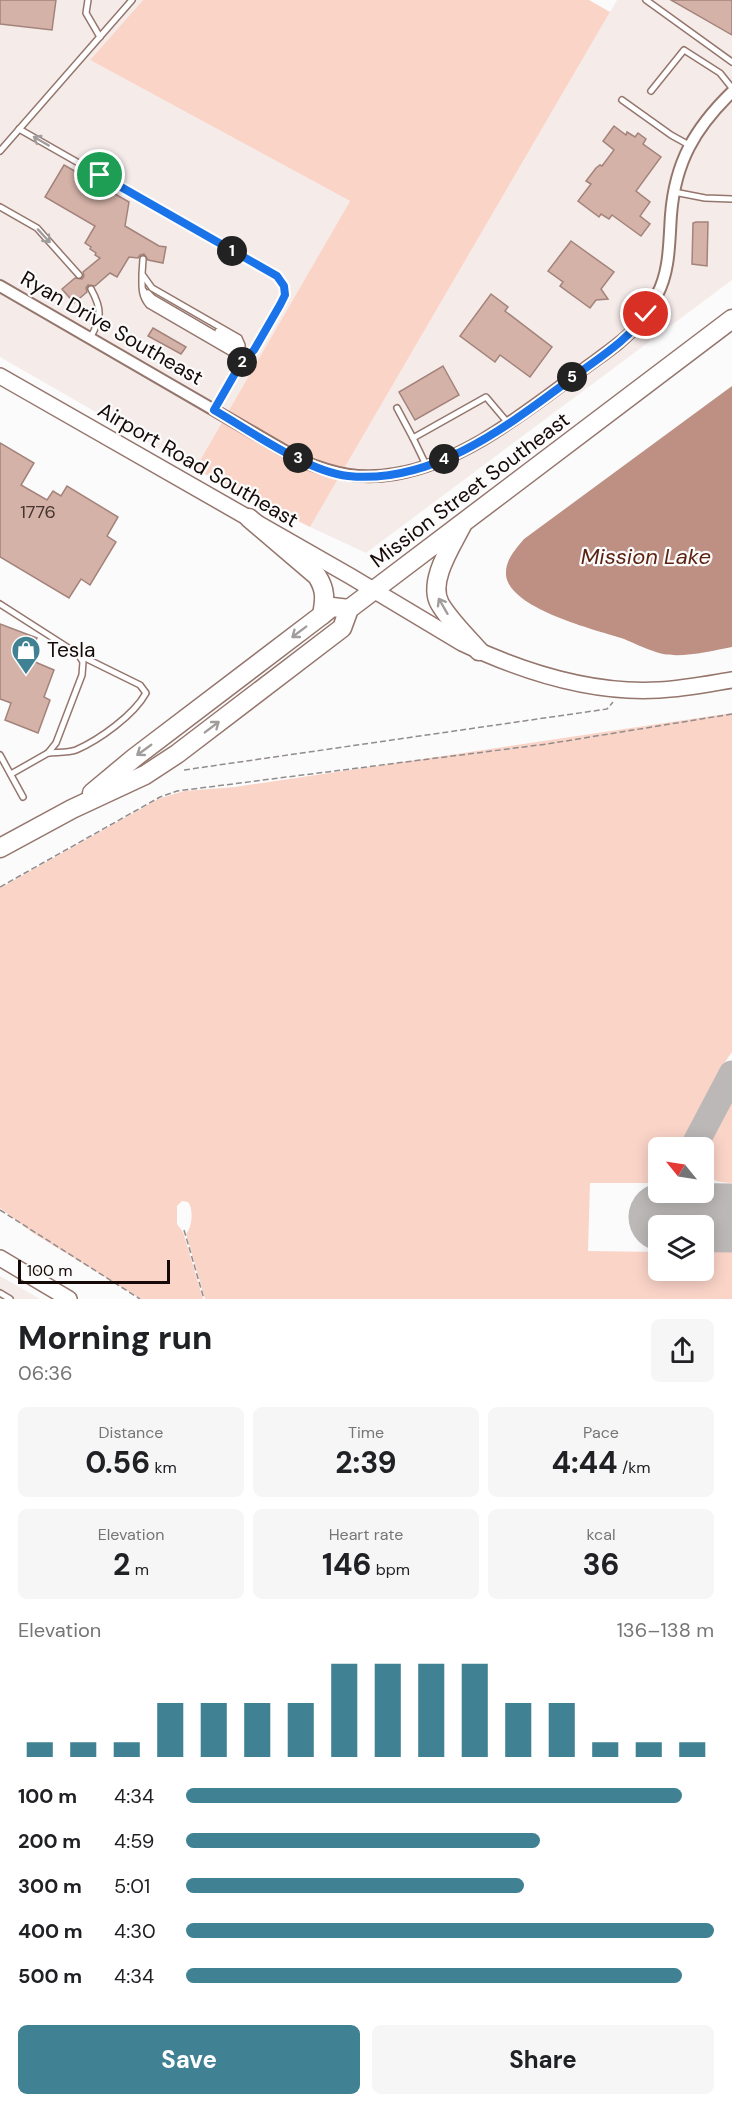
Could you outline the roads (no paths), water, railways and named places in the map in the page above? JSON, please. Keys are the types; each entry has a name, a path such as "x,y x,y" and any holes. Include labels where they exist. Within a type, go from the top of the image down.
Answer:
{"highway":[{"name":"Mission Street Southeast","path":"0,848 72,809 145,775 177,754 342,628 349,609 732,319"},
{"path":"249,518 317,576 325,594 322,615"},
{"path":"464,521 441,568 437,589 439,602 479,651"},
{"name":"Mission Street Southeast","path":"72,809 134,758 332,607 349,609"}],"main road":[{"name":"Airport Road Southeast","path":"0,376 479,651 552,678 624,690 658,690 732,680"},
{"path":"0,1258 69,1299"}],"street":[{"name":"Ryan Drive Southeast","path":"0,286 302,460 336,474 363,476 394,474 459,452 508,423 608,351 640,323 658,293 666,272 674,192 689,145 704,122 732,90"}],"lane":[{"path":"88,0 86,13 100,37"},
{"path":"0,151 132,0"},
{"path":"646,0 732,62"},
{"path":"651,91 684,50 720,72 732,90"},
{"path":"622,100 689,145"},
{"path":"19,129 277,276 284,286 285,295 280,305 254,350 242,354 214,410"},
{"path":"674,192 705,198 732,199"},
{"path":"0,207 37,228 79,275"},
{"path":"143,259 144,290 151,302 242,354"},
{"path":"142,274 150,291 155,295 242,354"},
{"path":"90,338 98,324 100,305 91,289"},
{"path":"413,438 486,397 508,423"},
{"path":"397,408 426,465"},
{"path":"0,604 78,654 140,685 146,693 113,729 75,751 48,753"},
{"path":"11,774 48,753 56,743 82,675 83,663 78,654"},
{"path":"0,755 23,797"},
{"path":"0,1293 10,1299"}],"water":[{"name":"Mission Lake","path":"732,386 732,647 688,655 658,653 537,608 511,587 506,575 507,565 524,539"}],"place":[{"name":"Tesla","path":"26,676"}]}
